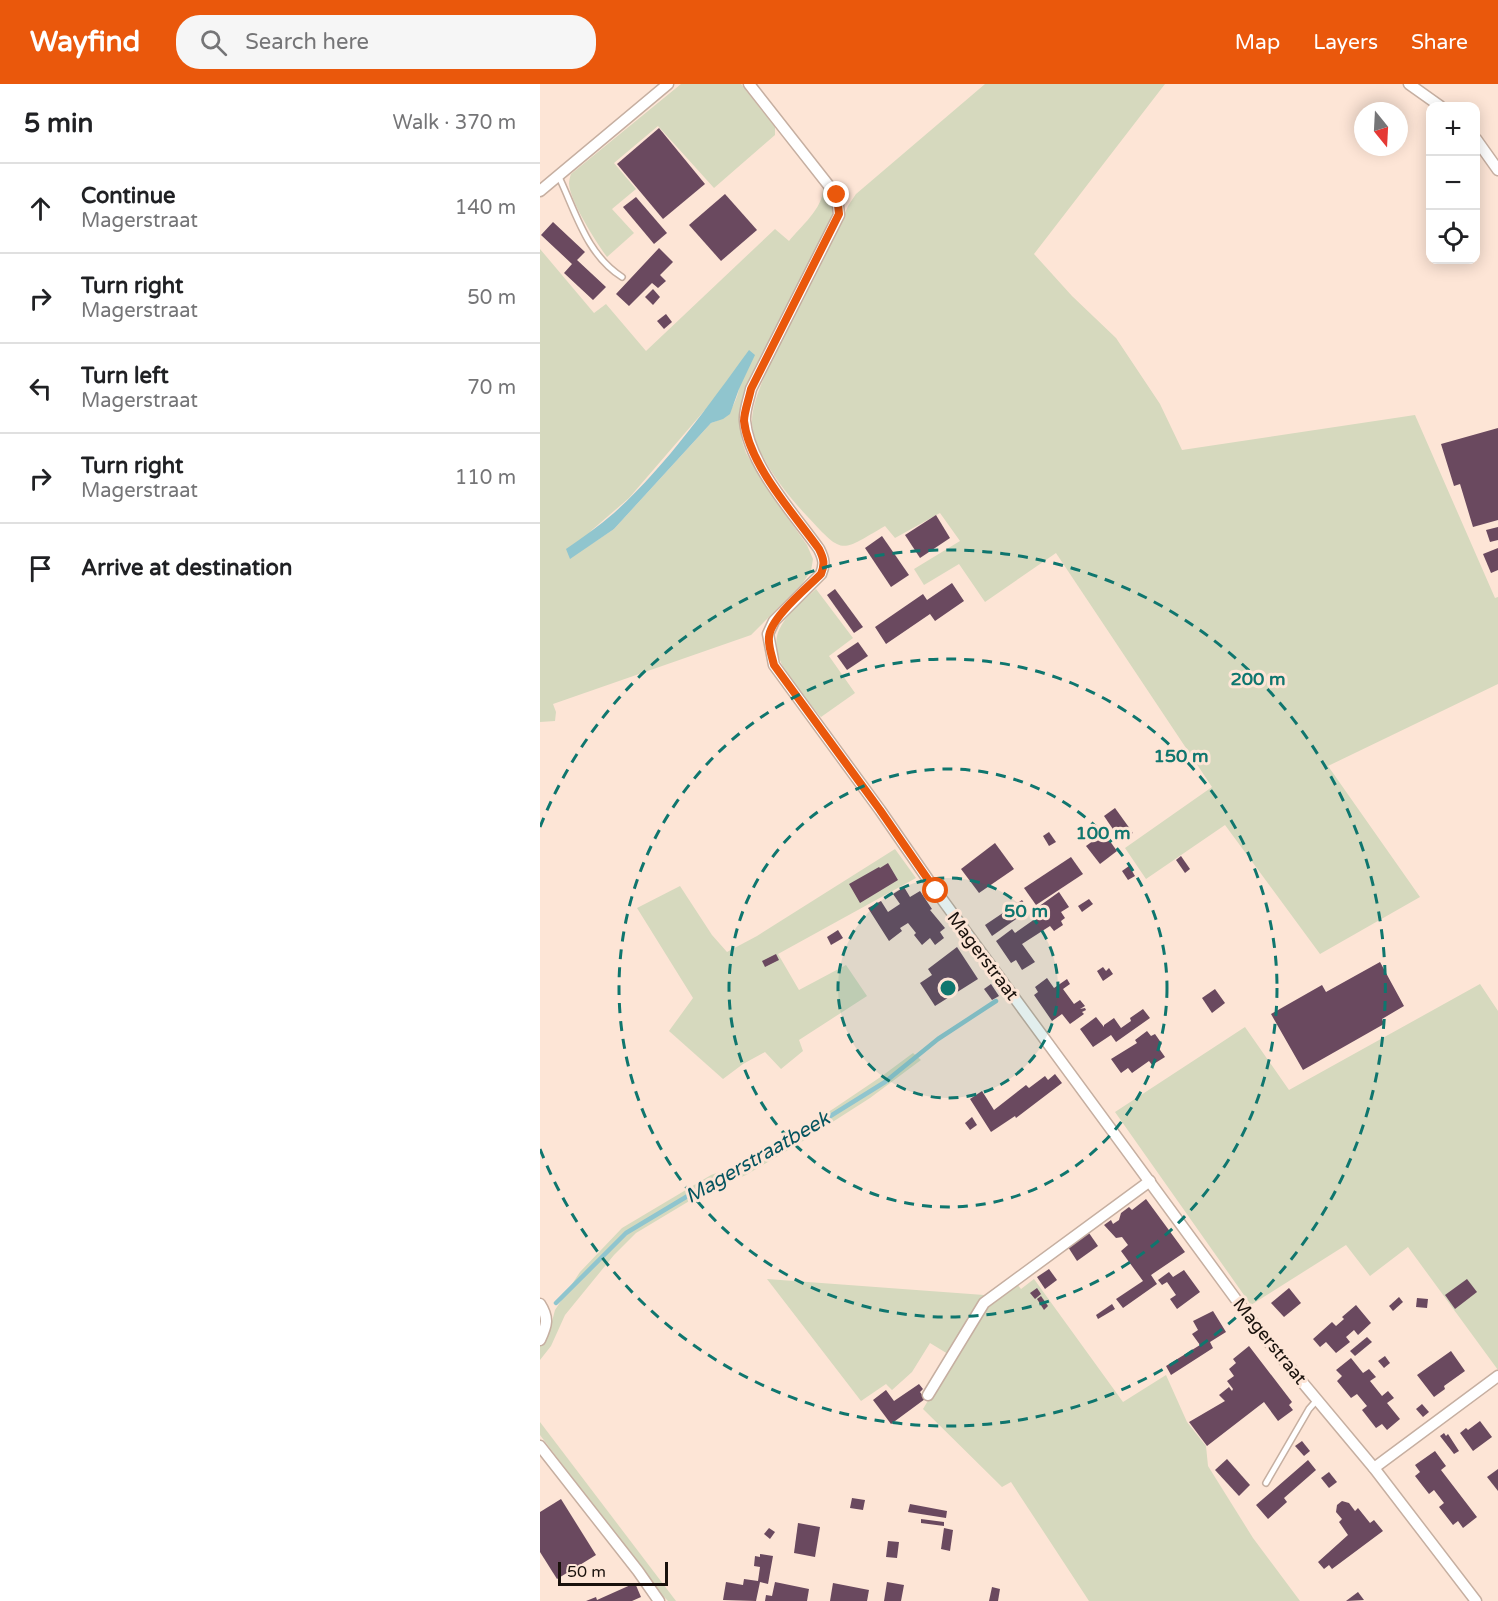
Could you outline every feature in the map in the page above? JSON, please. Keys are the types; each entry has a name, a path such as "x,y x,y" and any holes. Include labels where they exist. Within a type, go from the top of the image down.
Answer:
{"street":[{"path":"540,191 668,84"},
{"name":"Magerstraat","path":"749,84 837,195 839,214 751,389 744,419 750,446 763,472 824,558 821,574 774,621 768,634 774,665 936,891 1257,1328 1374,1468 1476,1601"},
{"path":"1409,84 1434,102"},
{"path":"1480,145 1498,170"},
{"path":"928,1395 984,1303 1150,1181"},
{"path":"540,1304 547,1326 540,1340"},
{"path":"1374,1468 1498,1376"},
{"path":"540,1446 659,1601"}],"lane":[{"path":"558,175 588,243 599,257 622,277"},
{"path":"1266,1483 1309,1409 1317,1400"}],"green space":[{"path":"681,84 741,84 775,127 775,135 714,188 658,126 614,163 636,189 612,209 634,233 607,257 590,232 570,191 571,174"},
{"path":"985,84 1165,84 1034,254 1072,296 1116,338 1160,404 1182,450 1415,415 1495,598 1498,597 1498,684 1328,766 1420,897 1320,954 1225,825 1146,879 1125,848 1212,787 1056,553 985,602 959,564 924,585 914,569 960,541 940,513 895,538 885,526 850,545 836,544 790,497 772,473 758,448 752,423 761,385 848,206 856,194"},
{"path":"823,186 830,196 833,217 750,382 739,412 742,441 746,453 770,493 807,545 813,559 811,571 802,584 751,635 553,704 556,712 555,721 540,722 540,249 594,313 606,304 646,351 775,229 789,241 806,223 823,194","holes":["739,389 726,415 711,423 614,529 570,558 592,530 629,498 704,411"]},
{"path":"816,589 853,638 829,656 855,693 821,717 797,688 782,665 776,641 779,630 786,619"},
{"path":"895,849 916,878 778,954 799,990 846,965 867,996 799,1040 803,1051 781,1069 765,1052 743,1064 723,1079 669,1031 693,998 637,908 680,886 712,935 727,952 757,936"},
{"path":"1480,984 1498,1011 1498,1370 1408,1247 1370,1276 1346,1245 1251,1305 1115,1112 1245,1027 1289,1090"},
{"path":"913,1053 921,1060 870,1098 746,1175 701,1194 636,1233 614,1255 565,1315 551,1346 540,1360 540,1346 550,1329 555,1310 580,1272 622,1228 711,1175 745,1163 833,1109"},
{"path":"767,1279 984,1295 948,1354 930,1343 912,1372 892,1390 886,1384 861,1401"},
{"path":"1034,1279 1123,1402 1166,1375 1187,1422 1206,1446 1208,1466 1253,1538 1300,1601 1089,1601 1011,1482 1002,1487 923,1409 982,1311 1017,1284 1021,1289"},
{"path":"540,1422 676,1601 668,1601 660,1593 540,1435"}],"water":[{"path":"749,350 755,355 730,414 711,423 614,529 570,559 566,549 614,513 651,476 686,435"}],"building":[{"path":"659,128 705,184 663,219 617,164"},
{"path":"725,194 757,230 721,261 689,225"},
{"path":"636,197 667,233 654,244 623,207"},
{"path":"553,222 585,252 577,260 606,287 593,300 564,273 572,264 541,235"},
{"path":"659,248 673,262 660,275 666,281 658,288 652,283 629,306 616,294"},
{"path":"653,289 660,297 653,305 645,297"},
{"path":"666,314 672,322 664,329 657,321"},
{"path":"1498,428 1498,520 1473,527 1460,484 1454,486 1441,444"},
{"path":"936,515 950,538 920,558 905,535"},
{"path":"1498,527 1498,540 1490,542 1486,530"},
{"path":"882,536 909,575 891,587 865,548"},
{"path":"1498,548 1498,570 1491,573 1483,554"},
{"path":"952,583 964,601 935,621 930,614 886,644 875,627 923,594 927,600"},
{"path":"835,589 863,627 854,633 827,595"},
{"path":"858,642 868,656 847,670 837,656"},
{"path":"1115,808 1133,833 1121,841 1104,816"},
{"path":"1049,832 1056,842 1049,846 1043,836"},
{"path":"1104,833 1117,851 1100,864 1086,846"},
{"path":"995,843 1014,869 979,893 961,869"},
{"path":"1181,856 1190,869 1185,873 1176,860"},
{"path":"1071,857 1083,874 1036,905 1024,888"},
{"path":"888,863 898,880 860,903 849,884"},
{"path":"1129,866 1135,876 1128,880 1122,871"},
{"path":"904,887 910,897 920,891 932,909 930,910 945,928 940,932 944,938 935,945 930,938 922,945 908,923 900,928 902,931 889,941 868,908 881,901 888,912 900,904 893,894"},
{"path":"1059,892 1069,907 1061,912 1065,918 1061,921 1063,925 1054,931 1050,926 1022,944 1035,962 1022,970 1016,960 1011,963 996,941 1012,929 1015,933 1042,914 1038,907"},
{"path":"1089,899 1093,904 1082,912 1078,906"},
{"path":"1022,900 1029,910 992,936 985,925"},
{"path":"838,930 843,938 831,945 827,937"},
{"path":"957,947 978,979 935,1006 920,983 932,975 928,969"},
{"path":"776,954 779,960 765,967 762,961"},
{"path":"1380,962 1404,1006 1382,1019 1384,1024 1303,1070 1271,1014 1322,985 1326,992"},
{"path":"1103,967 1106,971 1109,968 1113,974 1103,981 1097,971"},
{"path":"1047,978 1054,988 1067,979 1070,984 1063,989 1074,1004 1080,1000 1085,1006 1080,1009 1085,1008 1086,1010 1082,1012 1084,1014 1070,1024 1062,1014 1052,1021 1034,995 1038,992 1035,987"},
{"path":"991,984 999,996 992,1000 984,989"},
{"path":"1215,989 1225,1003 1212,1013 1202,998"},
{"path":"1143,1009 1150,1018 1116,1042 1111,1035 1093,1047 1080,1029 1096,1017 1104,1027 1114,1018 1121,1028"},
{"path":"1147,1031 1151,1036 1155,1034 1162,1044 1158,1047 1165,1057 1152,1065 1149,1061 1132,1073 1128,1068 1121,1073 1111,1059 1137,1043 1135,1040"},
{"path":"1055,1074 1062,1083 1016,1118 1015,1116 991,1132 970,1099 982,1091 994,1110 1026,1085 1029,1088 1045,1076 1048,1080"},
{"path":"972,1117 977,1125 970,1130 965,1123"},
{"path":"1146,1199 1185,1252 1151,1275 1157,1284 1123,1308 1116,1299 1143,1281 1121,1251 1128,1245 1122,1237 1116,1238 1104,1225 1111,1220 1113,1224 1119,1220 1121,1213 1129,1207 1132,1210"},
{"path":"1089,1233 1098,1246 1077,1261 1068,1247"},
{"path":"1049,1269 1057,1280 1045,1289 1037,1277"},
{"path":"1184,1270 1200,1292 1177,1309 1170,1299 1176,1295 1167,1282 1162,1285 1158,1280 1169,1272 1173,1277"},
{"path":"1467,1279 1477,1292 1455,1309 1445,1295"},
{"path":"1037,1288 1041,1294 1035,1299 1030,1293"},
{"path":"1289,1288 1301,1303 1284,1317 1271,1303"},
{"path":"1041,1296 1048,1306 1044,1310 1037,1299"},
{"path":"1399,1297 1403,1302 1393,1311 1389,1306"},
{"path":"1417,1298 1428,1299 1427,1308 1416,1307"},
{"path":"1112,1304 1115,1309 1098,1319 1096,1315"},
{"path":"1356,1305 1371,1323 1358,1335 1354,1330 1346,1337 1350,1342 1336,1353 1326,1342 1320,1347 1313,1339 1332,1322 1336,1326 1344,1319 1342,1317"},
{"path":"1213,1311 1226,1332 1210,1342 1213,1348 1171,1375 1166,1366 1200,1345 1192,1334 1198,1330 1193,1321"},
{"path":"1367,1337 1372,1342 1355,1356 1350,1351"},
{"path":"1249,1346 1292,1402 1289,1405 1293,1410 1278,1421 1264,1402 1207,1446 1189,1422 1225,1401 1219,1395 1229,1387 1232,1391 1233,1389 1227,1381 1234,1376 1229,1369 1236,1363 1233,1359"},
{"path":"1451,1351 1465,1371 1444,1386 1445,1389 1434,1397 1417,1375"},
{"path":"1385,1356 1390,1363 1384,1368 1378,1361"},
{"path":"1351,1358 1363,1373 1369,1369 1376,1377 1370,1381 1382,1396 1388,1391 1394,1398 1387,1403 1400,1419 1387,1430 1382,1424 1376,1428 1362,1410 1367,1406 1357,1394 1351,1398 1337,1381 1342,1376 1336,1370"},
{"path":"919,1384 923,1389 920,1392 925,1399 891,1424 873,1400 886,1390 894,1401"},
{"path":"1422,1404 1429,1412 1423,1417 1416,1409"},
{"path":"1480,1421 1492,1437 1473,1451 1460,1433"},
{"path":"1444,1433 1446,1436 1448,1434 1459,1451 1454,1454 1440,1436"},
{"path":"1302,1441 1310,1451 1304,1456 1295,1446"},
{"path":"1435,1451 1446,1466 1441,1470 1477,1517 1463,1528 1458,1521 1453,1525 1439,1507 1444,1503 1434,1490 1429,1494 1415,1476 1420,1472 1415,1465"},
{"path":"1227,1459 1250,1485 1239,1496 1215,1470"},
{"path":"1308,1460 1316,1470 1284,1498 1287,1502 1268,1519 1256,1505"},
{"path":"1498,1469 1498,1491 1487,1477"},
{"path":"1329,1472 1337,1482 1329,1488 1321,1478"},
{"path":"852,1498 865,1500 863,1510 850,1508"},
{"path":"561,1499 596,1555 557,1579 540,1552 540,1512"},
{"path":"1342,1501 1349,1503 1355,1511 1358,1508 1370,1523 1374,1520 1383,1531 1332,1569 1329,1565 1324,1569 1318,1562 1348,1535 1339,1522 1342,1519 1336,1512 1337,1505"},
{"path":"910,1504 947,1511 946,1518 908,1512"},
{"path":"921,1519 944,1522 944,1526 921,1523"},
{"path":"798,1523 820,1527 815,1557 794,1553"},
{"path":"769,1528 775,1532 770,1539 764,1534"},
{"path":"944,1528 953,1530 950,1551 941,1549"},
{"path":"888,1541 899,1542 897,1558 886,1557"},
{"path":"760,1554 773,1556 768,1584 760,1582 756,1601 723,1600 726,1582 743,1585 744,1579 758,1581 760,1567 754,1566 755,1556 760,1557"},
{"path":"775,1582 809,1589 807,1601 765,1601 766,1595 772,1596"},
{"path":"887,1582 904,1585 901,1601 884,1601"},
{"path":"635,1583 641,1597 632,1601 586,1601 596,1597 597,1600"},
{"path":"833,1583 869,1590 867,1601 830,1601"},
{"path":"992,1587 1000,1589 998,1601 989,1601"},
{"path":"1358,1592 1364,1600 1346,1601"}],"waterway":[{"name":"Magerstraatbeek","path":"556,1303 626,1233 711,1182 750,1166 885,1082 938,1039 996,1001"}],"route":[{"path":"837,195 839,214 751,389 744,419 750,446 763,472 824,558 821,574 774,621 768,634 774,665 936,891"}]}
